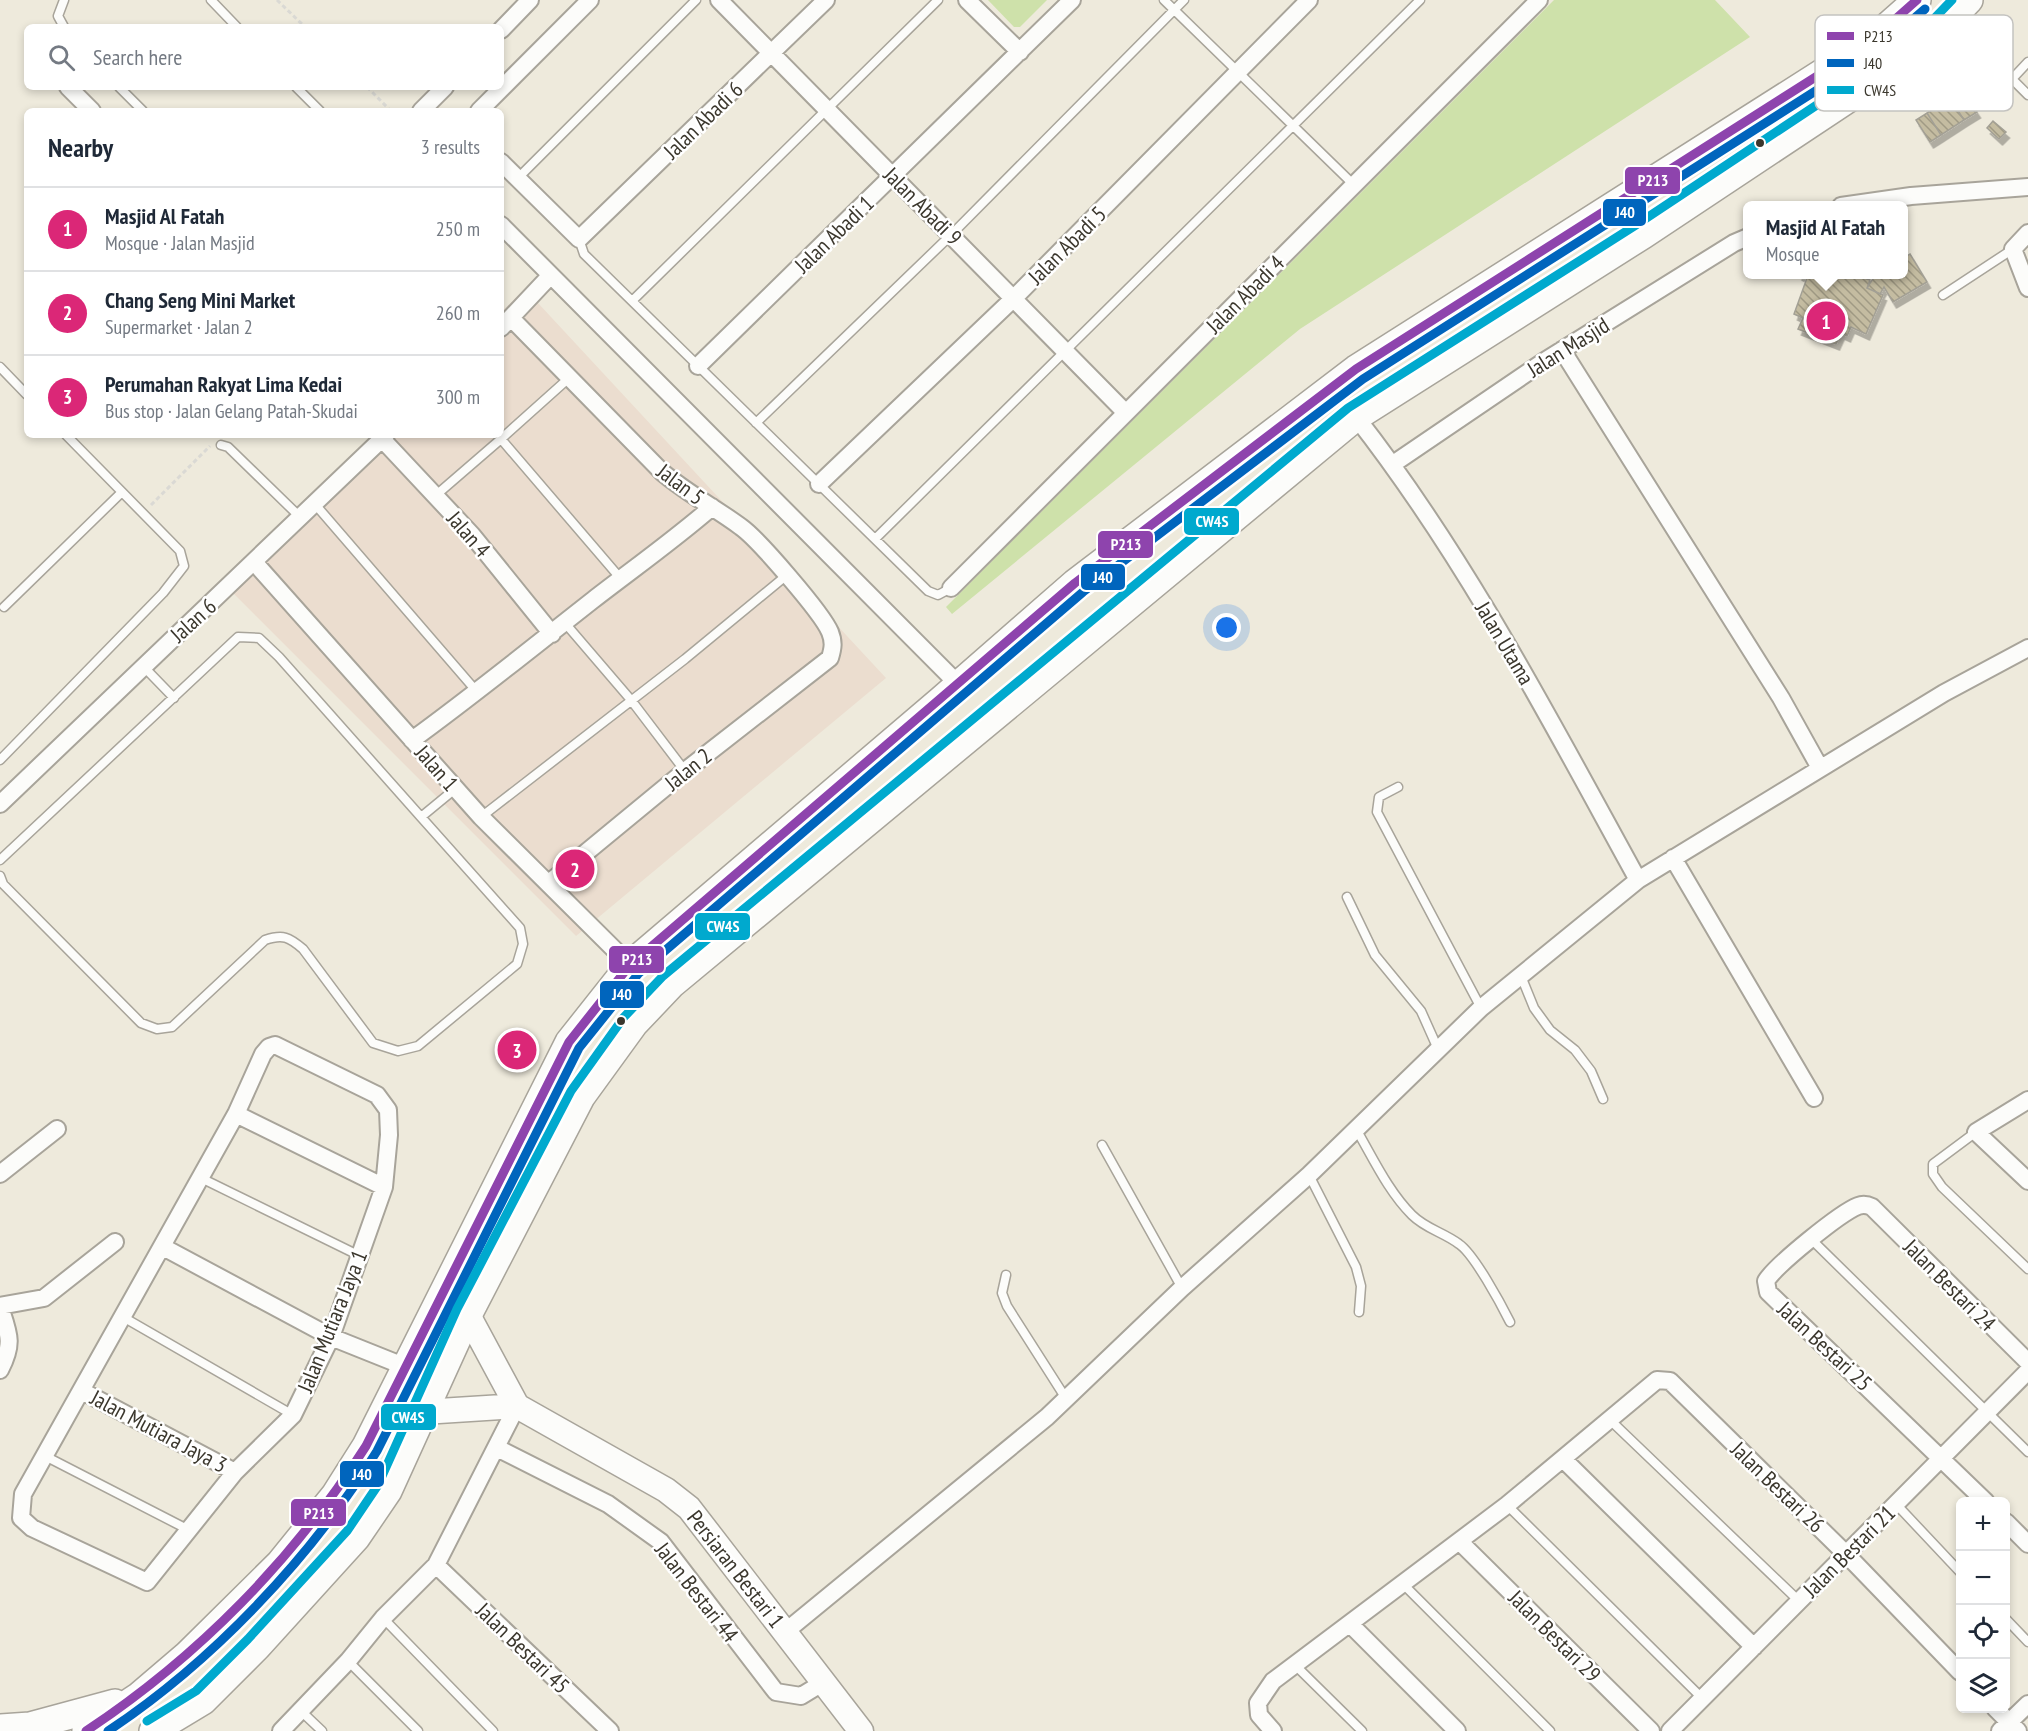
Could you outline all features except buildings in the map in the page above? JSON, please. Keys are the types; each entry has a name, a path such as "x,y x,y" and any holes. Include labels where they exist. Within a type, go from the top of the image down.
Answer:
{"main road":[{"path":"1900,15 1917,0"},
{"path":"1954,15 1969,0"},
{"path":"86,1731 139,1696 187,1655 287,1554 335,1495 366,1446 569,1042 630,964 1075,583 1356,369 1815,77"},
{"path":"153,1731 203,1701 257,1647 356,1538 388,1491 468,1315 581,1097 634,1024 672,984 1356,417 1642,235 1830,111"},
{"path":"0,1728 30,1726 139,1696"}],"street":[{"path":"504,27 530,0"},
{"path":"504,86 590,0"},
{"name":"Jalan Abadi 9","path":"719,0 1126,413"},
{"name":"Jalan Abadi 6","path":"579,239 826,0"},
{"path":"967,0 1020,52"},
{"name":"Jalan Abadi 1","path":"699,366 1072,0"},
{"name":"Jalan Abadi 5","path":"819,484 1014,298 1309,0"},
{"name":"Jalan Abadi 4","path":"951,588 1539,0"},
{"path":"71,90 89,108"},
{"path":"424,108 442,90"},
{"path":"482,108 500,90"},
{"path":"504,165 579,239"},
{"path":"1876,201 2028,187"},
{"path":"504,228 958,684"},
{"path":"2028,233 2013,249 2028,288"},
{"name":"Jalan Masjid","path":"1393,464 1562,350 1743,239"},
{"path":"506,323 550,276"},
{"name":"Jalan 5","path":"506,323 569,378 662,472 688,495 712,507 743,528 787,575 829,629 834,645 831,658"},
{"path":"1562,350 1781,698 1820,768"},
{"name":"Jalan Utama","path":"1356,417 1393,464 1511,652 1638,880"},
{"name":"Jalan 6","path":"0,804 143,666 255,563 314,502 383,438"},
{"name":"Jalan 4","path":"385,438 472,535 552,634"},
{"path":"412,740 478,693 712,507"},
{"name":"Jalan 1","path":"255,563 481,817 630,964"},
{"path":"785,1632 1047,1417 1065,1397 1182,1288 1309,1175 1481,1008 1638,880 1944,693 2028,648"},
{"name":"Jalan 2","path":"549,883 685,771 831,658"},
{"path":"1673,858 1814,1098"},
{"name":"Jalan Mutiara Jaya 1","path":"45,1455 23,1494 21,1518 32,1528 147,1582 187,1529 235,1472 293,1415 331,1337 384,1187 389,1134 388,1110 377,1095 275,1046 269,1047 262,1054 236,1114"},
{"path":"2028,1100 1976,1132 2028,1181"},
{"path":"45,1455 236,1114 384,1187"},
{"path":"0,1174 57,1128"},
{"name":"Jalan Bestari 25","path":"1872,1207 1858,1206 1811,1239 1771,1273 1766,1281 1768,1292 1981,1497"},
{"name":"Jalan Bestari 24","path":"1872,1207 2028,1362"},
{"path":"0,1370 10,1350 9,1334 0,1307 44,1298 115,1242"},
{"path":"163,1247 331,1337 406,1367"},
{"path":"468,1315 517,1407"},
{"name":"Jalan Bestari 21","path":"1670,1731 2028,1371"},
{"name":"Jalan Bestari 26","path":"1609,1419 1657,1380 1670,1381 1846,1554 1956,1668"},
{"name":"Jalan Mutiara Jaya 3","path":"82,1390 235,1472"},
{"path":"423,1412 517,1407"},
{"path":"281,1731 302,1712 383,1618 436,1565 517,1407"},
{"name":"Persiaran Bestari 1","path":"517,1407 666,1490 689,1508 861,1731"},
{"path":"1273,1731 1259,1715 1258,1702 1272,1682 1460,1542 1609,1419"},
{"name":"Jalan Bestari 44","path":"497,1448 608,1504 661,1542 776,1692 801,1696 824,1682"},
{"path":"1563,1459 1754,1647"},
{"path":"2010,1526 2028,1544"},
{"name":"Jalan Bestari 29","path":"1460,1542 1651,1731"},
{"name":"Jalan Bestari 45","path":"436,1565 610,1731"},
{"path":"1351,1625 1457,1731"},
{"path":"1998,1713 2009,1728 2028,1704"}],"lane":[{"path":"62,24 58,16 64,0"},
{"path":"211,0 234,24"},
{"path":"517,179 696,0"},
{"path":"633,302 938,0"},
{"path":"1164,0 1354,185"},
{"path":"756,423 951,235 1184,0"},
{"path":"875,539 1420,0"},
{"path":"2013,78 2028,62"},
{"path":"2013,80 2028,95"},
{"path":"122,90 140,108"},
{"path":"299,90 317,108"},
{"path":"579,239 584,254 928,591 938,595 951,588"},
{"path":"1943,295 2013,249"},
{"path":"0,367 24,392"},
{"path":"504,436 569,378"},
{"path":"0,760 164,593 181,571 184,559 180,551 69,438"},
{"path":"435,496 501,439 621,579"},
{"path":"221,445 228,447 300,517"},
{"path":"4,608 122,492"},
{"path":"314,502 478,693"},
{"path":"481,817 787,575"},
{"path":"565,623 631,700 685,771"},
{"path":"0,860 238,637 259,638 520,928 524,944 516,964 418,1046 398,1051 373,1043 303,949 289,936 277,936 265,940 172,1027 157,1029 141,1023 3,884 0,876"},
{"path":"143,666 174,698"},
{"path":"1398,787 1379,797 1377,812 1481,1008"},
{"path":"422,817 455,789"},
{"path":"1347,897 1376,955 1421,1011 1438,1049"},
{"path":"1521,976 1533,1008 1550,1030 1575,1050 1591,1071 1603,1099"},
{"path":"1356,1129 1388,1184 1412,1215 1432,1231 1448,1236 1462,1246 1510,1322"},
{"path":"1976,1132 1942,1155 1933,1164 1933,1174 1942,1186 2028,1269"},
{"path":"1102,1145 1182,1288"},
{"path":"1309,1175 1356,1267 1361,1286 1359,1312"},
{"path":"201,1178 360,1256"},
{"path":"1811,1239 2028,1452"},
{"path":"1006,1275 1002,1293 1007,1306 1065,1397"},
{"path":"123,1317 293,1415"},
{"path":"1609,1419 1799,1601"},
{"path":"45,1455 187,1529"},
{"path":"1896,1504 1956,1568"},
{"path":"1507,1505 1702,1698"},
{"path":"1404,1585 1550,1731"},
{"path":"383,1618 493,1731"},
{"path":"2010,1623 2028,1642"},
{"path":"348,1661 418,1731"},
{"path":"1295,1665 1362,1731"},
{"path":"302,1712 322,1731"}],"path":[{"path":"277,0 302,24"},
{"path":"370,90 388,108"},
{"path":"143,513 204,451 210,446 221,445"}],"shaded area":[{"path":"525,289 886,678 576,936 222,582 371,438 504,438 504,309"}],"green space":[{"path":"988,0 1047,0 1020,27 1014,27"},
{"path":"1554,0 1715,0 1750,37 1300,329 952,614 946,607"}],"transit line":[{"name":"P213","path":"1900,15 1917,0"},
{"name":"CW4S","path":"1938,15 1952,0"},
{"name":"J40","path":"1918,15 1925,9"},
{"name":"P213","path":"86,1731 167,1671 205,1638 275,1566 338,1488 366,1446 569,1042 630,965 1075,583 1356,369 1815,77"},
{"name":"J40","path":"108,1731 147,1704 185,1673 257,1605 322,1530 351,1491 377,1451 579,1048 639,973 1083,592 1363,379 1815,91"},
{"name":"CW4S","path":"147,1721 196,1691 248,1639 347,1531 378,1485 457,1309 571,1091 624,1017 663,976 1348,408 1636,225 1815,106"}],"place":[{"name":"Masjid Al Fatah","path":"1826,321"},
{"name":"Chang Seng Mini Market","path":"575,869"},
{"name":"Perumahan Rakyat Lima Kedai","path":"517,1050"}]}
